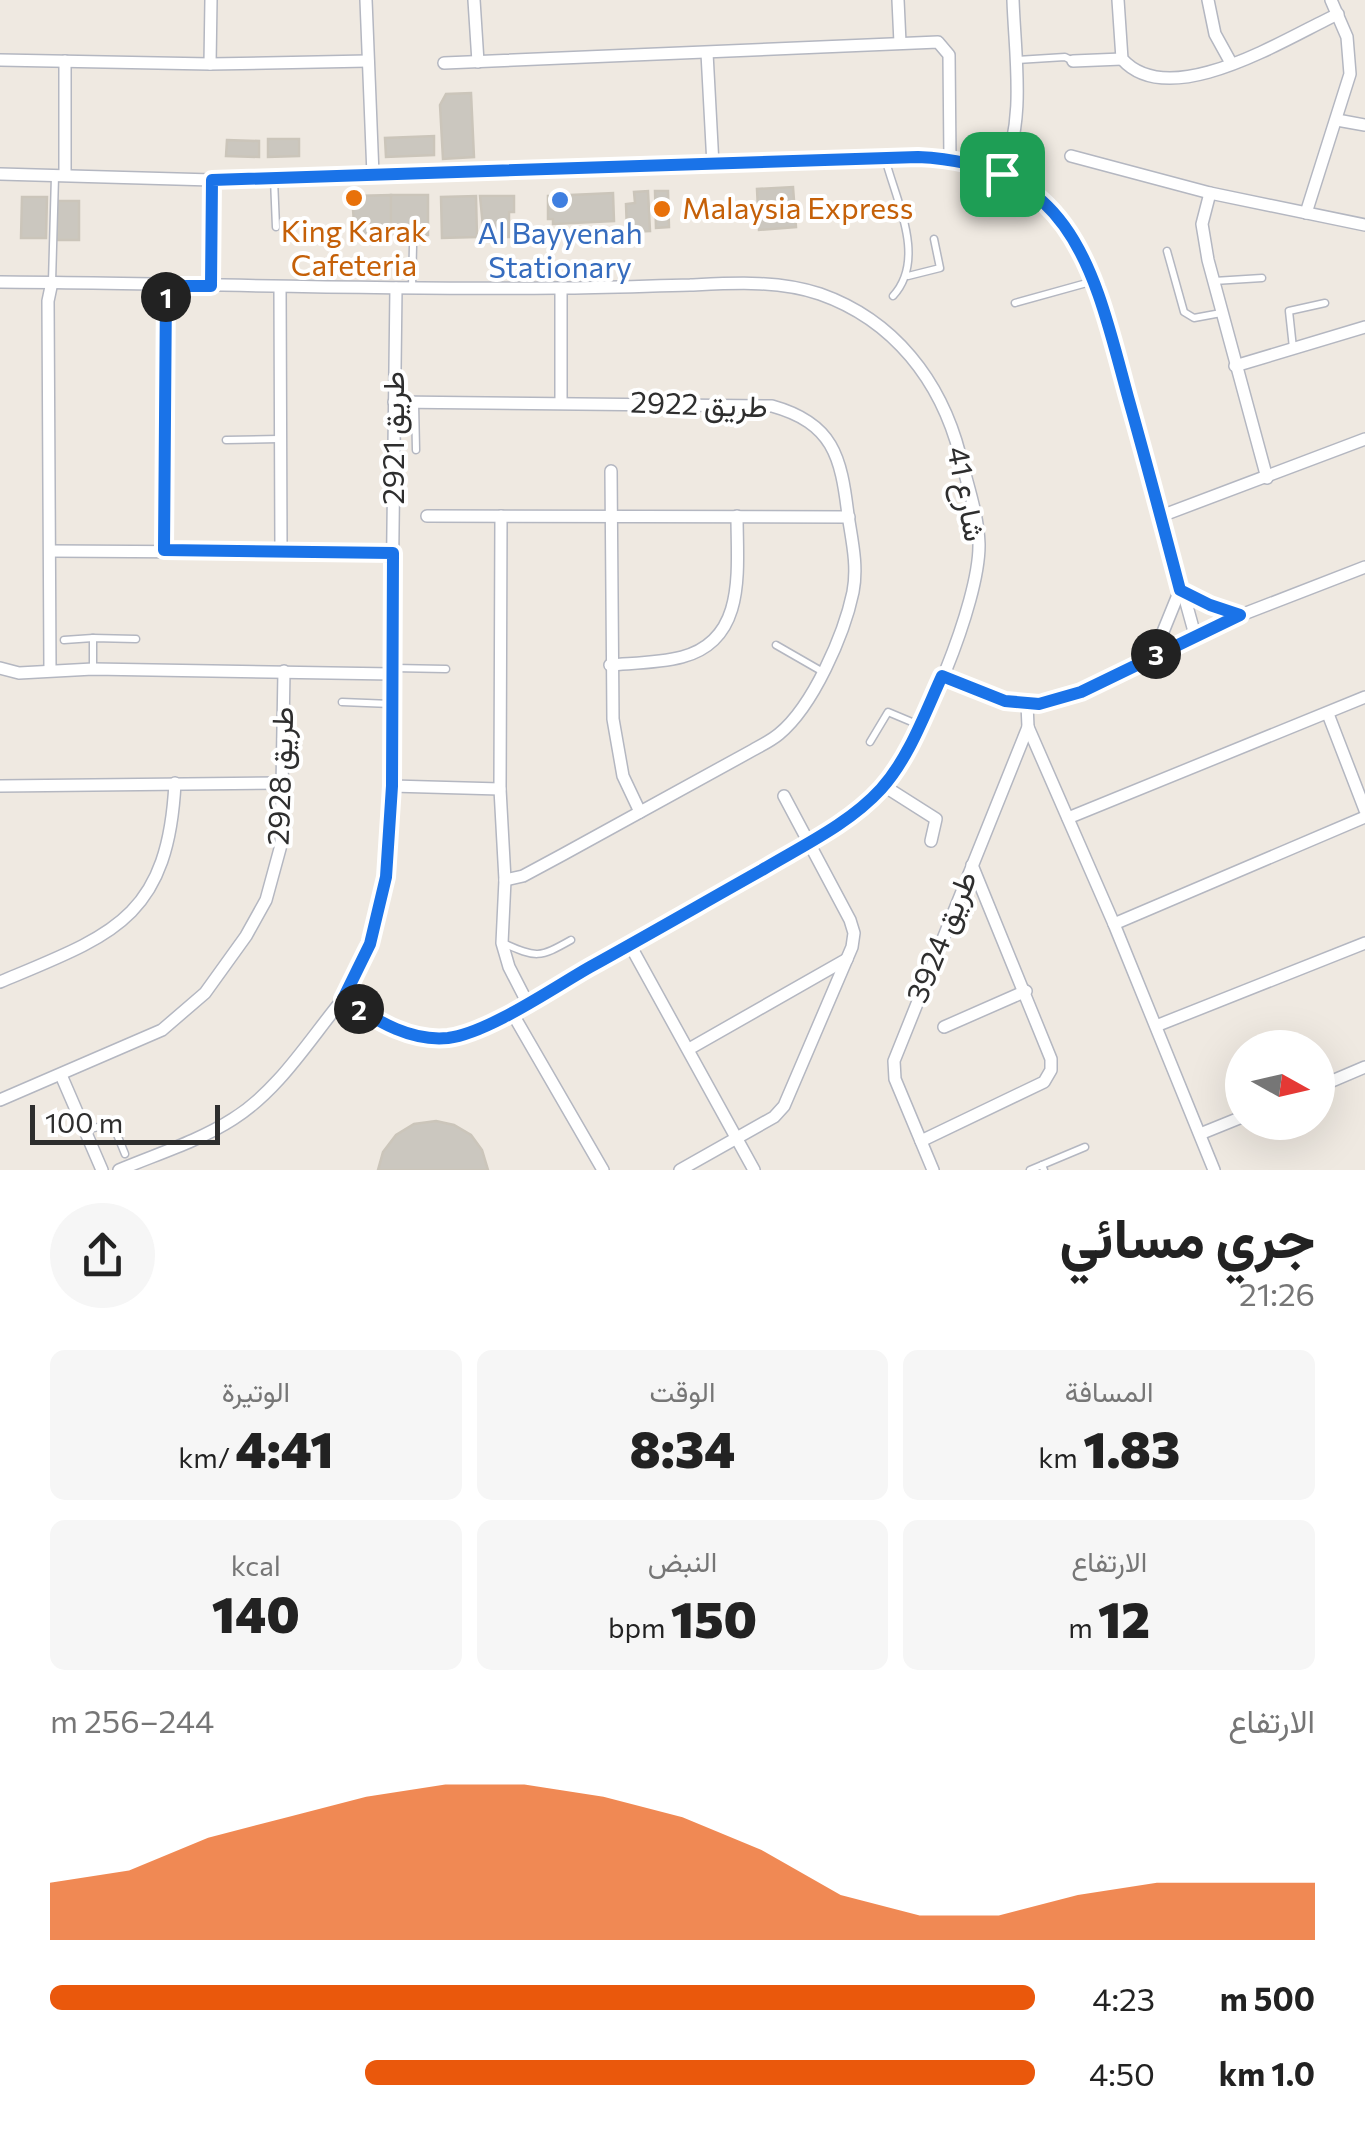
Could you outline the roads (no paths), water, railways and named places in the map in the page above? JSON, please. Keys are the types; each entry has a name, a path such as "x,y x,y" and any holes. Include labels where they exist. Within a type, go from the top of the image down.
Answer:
{"street":[{"path":"210,64 211,0"},
{"path":"366,0 373,174"},
{"path":"474,0 478,62"},
{"path":"898,0 900,43"},
{"path":"1002,174 1016,126 1013,0"},
{"path":"1118,0 1122,59"},
{"path":"1208,0 1215,34 1231,63"},
{"path":"1306,213 1351,62 1348,37 1331,0"},
{"path":"1073,61 1122,59 1140,72 1172,80 1193,78 1338,14"},
{"path":"444,63 934,41 948,51 950,158"},
{"path":"707,53 713,164"},
{"path":"0,60 210,64 368,61"},
{"path":"60,174 65,61"},
{"path":"1336,120 1365,125"},
{"path":"1071,156 1210,192 1365,225"},
{"path":"0,174 212,180 885,158 950,158 1002,174 1051,210 1071,234 1096,280 1195,635"},
{"path":"211,286 212,180"},
{"path":"1210,192 1202,224 1213,281 1267,478"},
{"name":"شارع 41","path":"0,282 396,288 750,283 798,288 845,304 866,317 909,353 934,387 952,425 978,526 975,585 942,676 884,786 808,843 512,1012 461,1035 432,1038 403,1033 343,999"},
{"path":"50,669 48,301 52,282"},
{"path":"164,550 166,286"},
{"path":"280,287 281,550"},
{"name":"طريق 2921","path":"343,999 370,944 381,908 389,849 396,288"},
{"path":"561,288 562,402"},
{"path":"1235,366 1365,327"},
{"name":"طريق 2922","path":"394,402 772,406 800,414 815,424 828,439 845,489 855,564 853,591 822,672 795,717 779,734 524,876 505,880"},
{"path":"1160,516 1365,439"},
{"path":"611,471 610,665 617,749 623,776 640,812"},
{"path":"427,516 849,517"},
{"path":"501,516 500,789 505,880 502,943 527,1002"},
{"path":"610,665 678,658 700,651 716,640 729,619 736,596 737,516"},
{"path":"50,551 393,553"},
{"path":"942,676 1005,701 1027,704 1081,692 1240,615 1365,567"},
{"path":"1180,590 1240,615"},
{"path":"1154,654 1180,590"},
{"path":"0,668 19,672 392,671"},
{"name":"طريق 2928","path":"0,1100 162,1030 206,993 253,924 271,887 282,845 284,671"},
{"path":"1068,818 1365,697"},
{"name":"طريق 3924","path":"928,1168 896,1079 894,1060 1028,727 1027,704"},
{"path":"1114,924 1365,814 1328,714"},
{"path":"1028,727 1114,924 1214,1170"},
{"path":"0,982 92,943 141,902 173,824 175,783"},
{"path":"0,786 284,783"},
{"path":"392,786 500,789"},
{"path":"884,786 936,819 930,841"},
{"path":"680,1170 774,1117 789,1100 854,940 852,926 784,796"},
{"path":"921,1141 1044,1082 1048,1076 1051,1059 972,865"},
{"path":"1156,1026 1365,943"},
{"path":"630,945 754,1170"},
{"path":"690,1049 847,959"},
{"path":"944,1027 1026,991"},
{"path":"119,1170 211,1131 251,1107 281,1077 343,999"},
{"path":"512,1012 603,1170"},
{"path":"1335,1080 1365,1067"},
{"path":"61,1076 102,1170"},
{"path":"1200,1134 1225,1124"}],"lane":[{"path":"1016,60 1065,57 1073,61"},
{"path":"885,158 910,251 906,276 892,296"},
{"path":"52,282 60,174"},
{"path":"274,178 276,227"},
{"path":"906,276 940,268 934,240"},
{"path":"412,288 413,246"},
{"path":"1167,252 1184,312 1194,318 1220,313"},
{"path":"1213,281 1262,278"},
{"path":"1014,303 1096,280"},
{"path":"1293,348 1289,311 1324,303"},
{"path":"415,402 416,450"},
{"path":"226,440 280,439"},
{"path":"93,638 94,669"},
{"path":"64,640 136,639"},
{"path":"776,646 822,672"},
{"path":"392,671 446,670"},
{"path":"342,702 392,704"},
{"path":"870,742 888,712 919,725"},
{"path":"502,943 533,957 572,940"},
{"path":"86,1131 108,1124 114,1128 125,1154"},
{"path":"1030,1170 1043,1168 1085,1147"}],"place":[{"name":"King Karak Cafeteria","path":"354,198"},
{"name":"Al Bayyenah Stationary","path":"560,200"},
{"name":"Malaysia Express","path":"662,209"}]}
